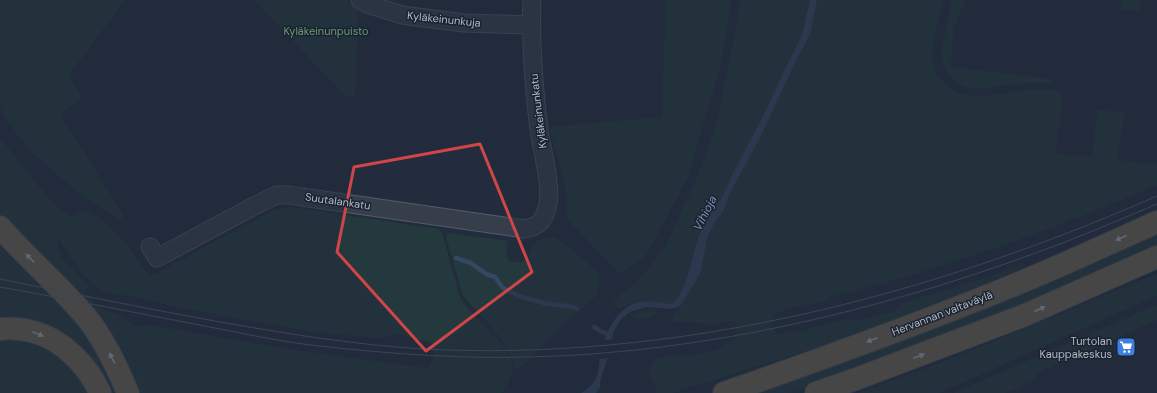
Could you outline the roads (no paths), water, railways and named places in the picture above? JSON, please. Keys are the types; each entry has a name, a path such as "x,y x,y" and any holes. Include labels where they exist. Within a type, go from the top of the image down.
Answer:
{"highway":[{"name":"Hervannan valtaväylä","path":"724,393 846,350 944,312 1025,280 1157,222"},
{"path":"0,227 53,280 87,319 111,355 128,393"},
{"path":"816,393 856,380 1025,315 1157,257"},
{"path":"0,329 11,328 35,332 52,340 69,352 86,368 100,393"}],"street":[{"name":"Kyläkeinunkuja","path":"360,0 367,4 402,14 464,23 531,25"},
{"name":"Kyläkeinunkatu","path":"532,0 531,25 533,70 539,132 548,182 548,207 543,220"},
{"name":"Suutalankatu","path":"150,247 157,258 277,195 302,196 525,229 536,227 543,220"}],"water":[{"path":"810,0 817,0 810,35 797,59 758,142 730,193 723,212 715,222 708,235 700,274 680,306 671,309 645,307 630,312 622,318 614,331 600,382 600,387 596,393 581,393 590,387 596,378 600,354 606,336 614,321 625,309 643,301 672,304 677,299 686,280 704,224 723,196 802,35"}],"waterway":[{"path":"456,258 471,263 486,274 495,277 503,288 519,296 544,303 573,307 577,309"},
{"path":"594,327 602,332 610,334"}],"tram line":[{"path":"0,279 222,322 279,332 365,344 423,349 517,350 612,345 705,333 798,315 890,292 981,264 1070,232 1157,196"},
{"path":"0,287 266,338 313,345 378,352 454,357 530,357 595,354 725,338 854,310 980,273 1070,240 1157,204"}],"place":[{"name":"Turtolan Kauppakeskus","path":"1126,347"}],"park label":[{"name":"Kyläkeinunpuisto","path":"326,31"}],"water label":[{"name":"Vihioja","path":"705,213"}]}
